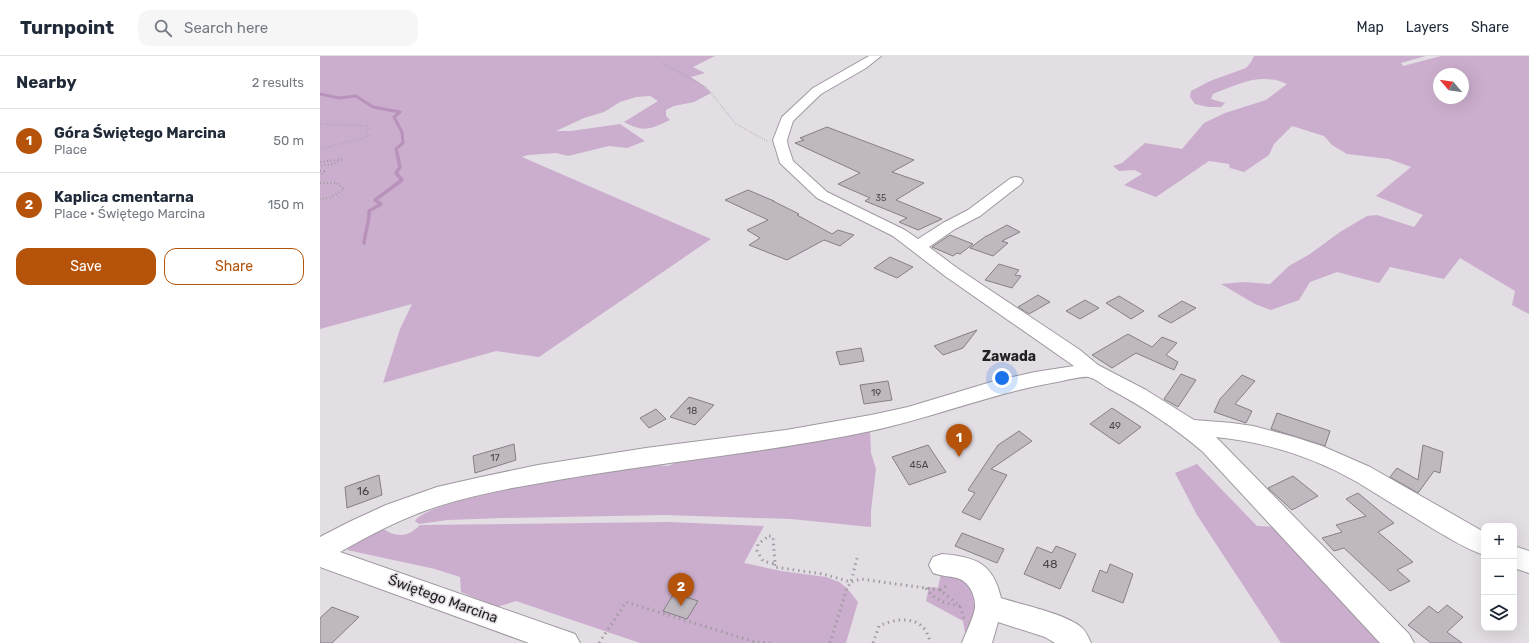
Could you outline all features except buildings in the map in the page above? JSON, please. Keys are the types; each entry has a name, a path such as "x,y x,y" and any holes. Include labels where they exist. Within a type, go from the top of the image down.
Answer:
{"street":[{"path":"876,56 862,66 817,91 787,120 780,140 787,162 822,195 899,233 951,272 1073,355 1091,370 1138,395 1190,428 1217,452 1399,643"},
{"path":"918,246 949,226 974,213 1016,181"},
{"path":"320,550 358,529 395,512 437,497 481,486 630,460 786,438 863,425 910,414 991,389 1035,379 1091,370"},
{"path":"1190,428 1214,428 1245,433 1282,442 1319,455 1352,469 1465,536 1481,543"},
{"name":"Świętego Marcina","path":"320,556 565,643"},
{"path":"1517,558 1529,562"},
{"path":"946,579 961,567 975,574 984,584 979,611 977,643"},
{"path":"979,611 1053,627 1070,636 1076,643"}],"path":[{"path":"662,63 706,87 736,124 781,146"},
{"path":"320,124 368,126 369,128 365,133 370,136 320,149"},
{"path":"320,162 343,159 333,164 320,166"},
{"path":"320,172 326,171 320,175"},
{"path":"320,183 334,182 341,185 344,189 330,198 320,199"},
{"path":"775,564 763,561 757,551 758,544 769,536 774,538 775,564 774,567 823,574 850,582 860,579 926,588 946,579 960,606 965,622 979,611"},
{"path":"830,643 858,554"},
{"path":"926,588 928,593 938,600 951,606 960,606"},
{"path":"598,643 626,602 755,642 771,643"},
{"path":"873,643 879,626 895,620 916,622 926,631 931,643"}],"shaded area":[{"path":"320,56 715,56 693,67 705,73 691,77 711,93 694,102 674,106 666,110 666,116 670,120 642,129 624,122 658,101 650,96 636,97 620,102 604,112 584,118 556,131 571,131 620,124 645,141 627,148 609,146 568,156 556,153 528,155 522,157 711,239 539,357 496,351 383,383 400,329 412,304 320,329"},
{"path":"1254,56 1426,56 1401,63 1403,66 1441,56 1529,56 1529,314 1512,305 1515,291 1460,258 1444,279 1390,267 1379,283 1337,272 1310,282 1299,300 1271,310 1255,304 1221,284 1244,282 1270,284 1289,266 1310,254 1340,232 1367,216 1377,215 1414,227 1423,215 1376,196 1411,167 1389,159 1347,154 1332,145 1324,136 1292,126 1274,144 1269,155 1244,172 1230,168 1229,164 1209,161 1156,197 1124,185 1142,174 1135,170 1119,171 1113,166 1122,163 1145,143 1182,149 1204,123 1225,113 1266,100 1287,84 1268,79 1259,79 1241,83 1213,94 1211,99 1225,103 1221,107 1208,107 1195,104 1190,97 1191,91 1210,81 1246,68"},
{"path":"870,429 871,453 876,469 871,511 871,527 791,519 665,515 448,520 419,524 415,521 429,511 454,502 489,493 568,478 657,465 668,466 680,461"},
{"path":"1197,464 1257,526 1277,527 1385,643 1281,643 1197,515 1175,473"},
{"path":"669,522 764,526 744,563 781,571 826,577 839,582 847,588 858,602 846,643 640,643 516,601 497,607 461,592 460,577 435,569 347,550 355,540 380,527 391,533 400,535 410,533 420,525"},
{"path":"941,573 958,575 970,582 979,615 966,639 963,621 926,601 929,587 938,588"}],"waterway":[{"path":"320,94 339,98 356,96 373,107 400,112 394,117 402,132 403,143 396,149 397,154"},
{"path":"364,243 369,211 381,204 375,200 402,180 396,173 400,167 397,153"}],"place":[{"name":"Góra Świętego Marcina","path":"959,457"},
{"name":"Kaplica cmentarna","path":"681,606"}],"district":[{"name":"Zawada","path":"1009,356"}]}
